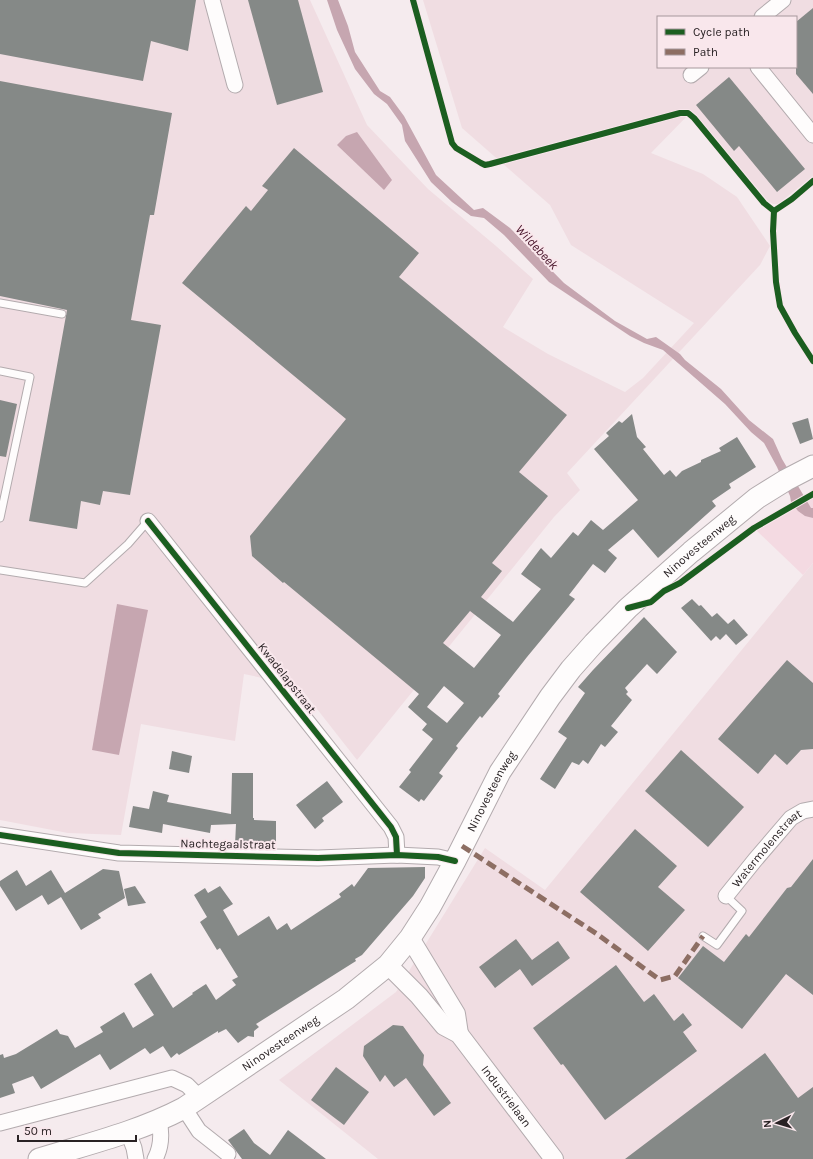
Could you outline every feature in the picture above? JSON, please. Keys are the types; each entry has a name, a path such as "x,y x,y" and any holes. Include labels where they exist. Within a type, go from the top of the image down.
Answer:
{"main road":[{"name":"Ninovesteenweg","path":"39,1159 128,1132 159,1120 191,1103 346,999 388,965 410,938 430,908 500,772 550,697 571,669 624,613 660,579 757,498 786,480 813,466"}],"street":[{"path":"212,0 235,85"},
{"path":"763,16 783,0"},
{"path":"759,68 813,135"},
{"name":"Kwadelapstraat","path":"148,521 391,827 396,837 397,855"},
{"name":"Watermolenstraat","path":"726,896 754,860 791,818 803,810 813,809"},
{"name":"Nachtegaalstraat","path":"0,836 119,853 318,858 397,855 438,857 455,861"},
{"name":"Industrielaan","path":"410,938 456,1014 459,1034"},
{"name":"Industrielaan","path":"388,965 419,996 444,1026 459,1034 554,1159"},
{"path":"0,1123 172,1078 188,1085 191,1103 199,1131 228,1154"},
{"path":"155,1159 162,1135 159,1120"},
{"path":"128,1132 134,1148 136,1159"}],"lane":[{"path":"0,303 62,314"},
{"path":"0,371 30,377 0,518"},
{"path":"0,570 85,583 128,544 148,521"},
{"path":"703,936 717,945 742,911 726,896"}],"shaded area":[{"path":"0,0 310,0 367,125 428,189 533,279 503,327 548,354 625,392 643,378 694,323 571,245 550,205 462,128 423,0 813,0 813,176 778,204 773,204 768,201 692,111 651,153 703,174 737,197 770,246 760,265 567,473 580,490 554,517 357,760 299,686 244,674 235,741 141,724 121,835 68,833 0,820"},
{"path":"327,0 338,0 348,26 355,52 380,91 390,97 404,116 436,175 474,210 483,208 510,228 564,283 615,321 647,339 656,337 680,354 685,360 721,389 749,420 773,439 782,459 811,508 813,508 813,518 805,516 798,511 791,502 790,496 777,467 764,443 751,432 725,404 663,350 630,336 549,282 504,235 484,218 471,216 452,202 431,182 405,141 402,125 387,104 374,94 355,69 337,30"},
{"path":"357,132 392,180 384,190 337,145 346,136"},
{"path":"813,498 813,563 803,575 756,530"},
{"path":"813,563 813,1159 378,1159 279,1080 396,992 485,848 545,890"},
{"path":"117,604 148,610 119,755 92,750"}],"building":[{"path":"0,0 196,0 188,51 151,41 143,81 0,54"},
{"path":"248,0 298,0 323,92 277,105"},
{"path":"813,8 813,94 796,74 797,21"},
{"path":"729,77 805,169 777,192 739,146 734,151 696,105"},
{"path":"0,81 172,113 154,215 150,215 131,320 161,325 130,495 103,491 100,505 81,501 77,529 29,521 67,310 0,296"},
{"path":"294,148 419,253 399,277 567,415 519,472 548,496 492,563 502,571 481,597 513,622 541,589 521,574 541,548 551,558 573,532 578,536 591,520 603,530 638,500 594,449 609,436 606,433 619,421 622,423 632,414 637,437 646,447 643,449 664,475 670,470 676,477 682,471 701,462 701,460 721,451 719,448 737,437 756,467 729,484 731,488 712,501 716,506 658,558 633,529 608,550 617,558 605,573 593,564 569,595 575,599 498,694 500,696 482,718 480,716 456,746 458,748 439,773 443,776 424,801 421,799 419,802 399,787 411,772 409,770 433,739 422,730 427,724 408,707 419,694 252,556 250,536 346,419 182,283 246,206 251,211 268,190 262,186","holes":["470,611 501,635 474,668 443,643","444,686 464,703 447,723 427,707"]},
{"path":"0,400 17,404 6,457 0,456"},
{"path":"808,418 813,439 800,444 792,423"},
{"path":"692,599 699,606 701,605 712,617 717,613 728,624 734,619 748,635 736,645 726,634 720,640 716,636 711,641 681,608"},
{"path":"644,617 677,652 657,674 647,664 625,688 628,692 626,694 632,700 611,726 618,732 605,747 601,744 588,764 583,760 579,765 572,762 555,789 540,779 567,738 558,732 585,693 578,687"},
{"path":"787,660 813,683 813,749 801,750 787,765 775,754 758,774 718,739"},
{"path":"681,750 744,807 708,847 645,791"},
{"path":"172,751 192,756 189,773 169,769"},
{"path":"232,773 253,773 253,818 254,820 276,821 276,845 235,845 236,824 211,825 210,833 163,824 162,833 129,827 133,806 149,809 153,791 169,795 167,802 231,814"},
{"path":"327,781 343,802 322,818 324,821 315,829 296,805"},
{"path":"635,829 677,866 658,887 685,910 648,951 580,892"},
{"path":"813,859 813,995 786,974 742,1029 678,978 703,946 724,962 746,934 749,937 787,888 791,887"},
{"path":"425,867 425,878 413,896 362,955 355,959 356,961 256,1024 259,1027 254,1031 254,1037 248,1036 238,1043 226,1029 218,1033 218,1031 179,1055 177,1053 171,1058 163,1046 150,1054 145,1048 110,1070 100,1054 41,1089 33,1076 12,1084 15,1093 0,1098 0,1055 3,1054 4,1058 16,1054 57,1029 60,1034 68,1036 75,1048 103,1032 100,1027 124,1012 133,1028 154,1015 134,984 151,973 173,1008 206,984 216,1000 236,985 232,980 238,977 220,948 217,950 200,922 207,917 194,895 205,888 208,893 220,886 233,904 223,910 238,936 269,916 277,930 287,923 291,930 341,897 339,894 352,884 354,887 368,868"},
{"path":"103,869 119,871 125,898 98,914 101,918 81,930 61,897 48,905 42,895 16,911 0,886 0,881 17,870 26,886 51,870 65,893"},
{"path":"135,886 146,903 128,906 124,889"},
{"path":"516,939 532,960 558,941 570,958 532,986 520,969 495,988 479,967"},
{"path":"616,965 644,1002 654,994 674,1021 683,1013 692,1025 683,1032 697,1051 605,1120 563,1064 561,1065 533,1028"},
{"path":"393,1025 403,1026 424,1055 423,1065 451,1103 434,1116 406,1078 394,1087 385,1075 380,1082 363,1056 364,1046"},
{"path":"765,1053 798,1098 813,1087 813,1159 625,1159"},
{"path":"336,1067 369,1092 344,1125 311,1100"},
{"path":"244,1129 254,1143 270,1155 288,1130 326,1159 242,1159 228,1140"}],"marked path":[{"path":"462,846 597,934 660,980 675,976 703,936"}],"cycle path":[{"path":"413,0 452,143 456,148 485,165 680,113 688,113 694,118 764,203 774,211 792,199 813,181"},
{"path":"774,211 773,231 776,282 780,306 813,361"},
{"path":"628,608 651,602 664,591 680,583 754,528 813,494"},
{"path":"148,521 391,827 396,837 397,855"},
{"path":"0,835 119,853 318,858 397,855 438,857 455,861"}],"water label":[{"name":"Wildebeek","path":"537,247"}]}
